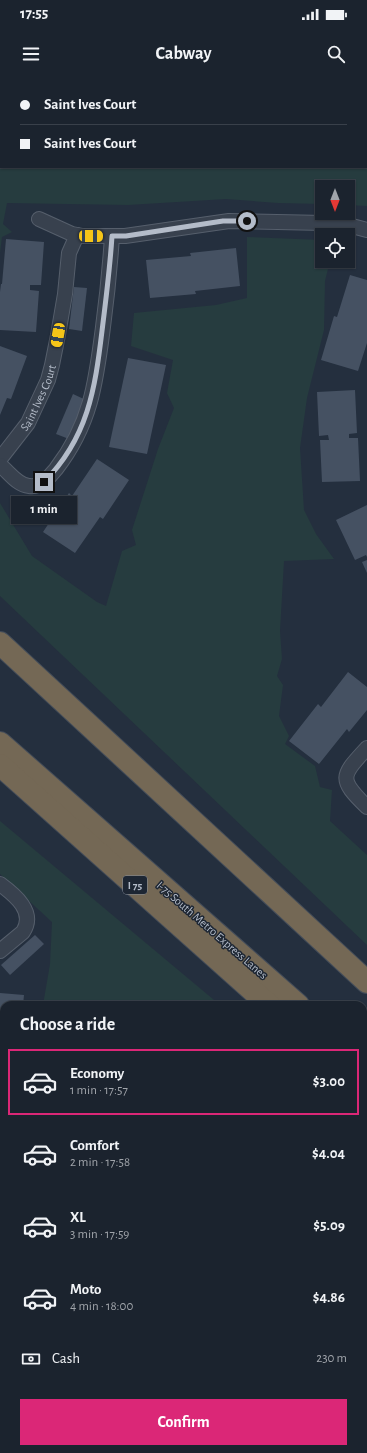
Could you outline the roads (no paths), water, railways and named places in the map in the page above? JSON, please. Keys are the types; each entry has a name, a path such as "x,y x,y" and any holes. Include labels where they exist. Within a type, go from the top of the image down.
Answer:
{"highway":[{"path":"0,643 367,982"},
{"name":"I-75 South Metro Express Lanes","path":"0,743 293,1001"},
{"name":"I 75","path":"0,765 265,1001"}],"street":[{"path":"39,219 78,235 126,236 229,221 324,222 367,230"},
{"name":"Saint Ives Court","path":"0,459 28,423 48,380 65,294 69,253 78,235"},
{"path":"0,465 22,484 30,486 39,485 49,477 62,461 79,432 91,402 96,376 111,259 112,236"},
{"path":"367,748 350,767 346,779 351,791 367,807"},
{"path":"0,884 11,892 20,902 26,913 27,922 23,932 0,951"}]}
